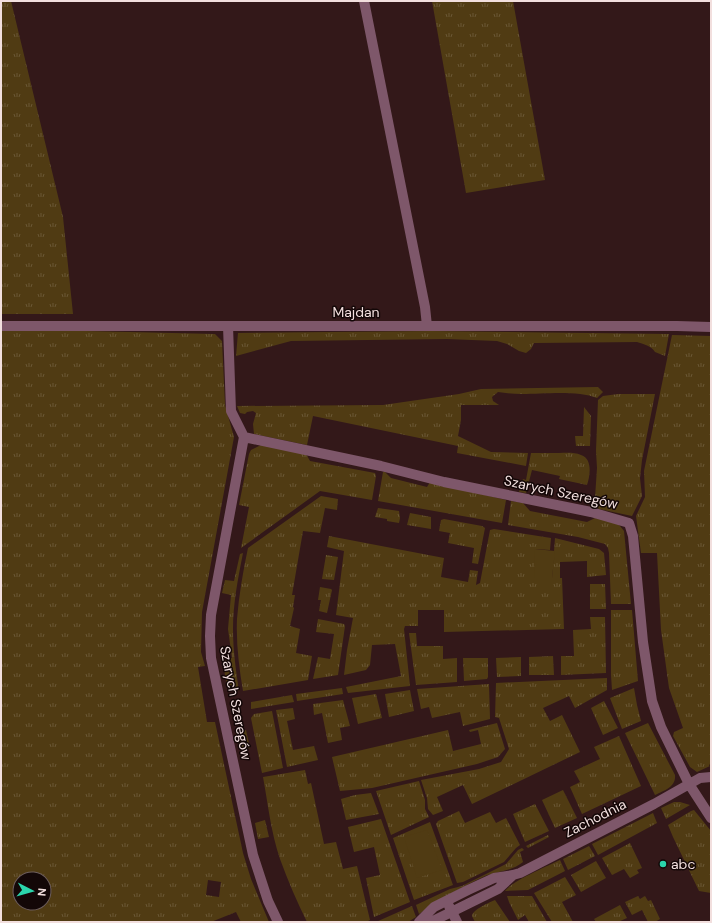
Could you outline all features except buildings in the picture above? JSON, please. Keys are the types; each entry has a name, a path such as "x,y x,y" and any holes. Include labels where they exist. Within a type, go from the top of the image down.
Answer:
{"street":[{"path":"364,1 426,307 427,326"},
{"name":"Majdan","path":"1,326 711,327"},
{"path":"228,326 231,411 244,437"},
{"name":"Szarych Szeregów","path":"278,922 268,901 253,855 211,658 211,615 244,437 381,466 444,482 592,512 629,523 633,536 643,642 652,702 661,727 688,784 711,818"},
{"path":"688,784 700,778 711,777"},
{"name":"Zachodnia","path":"431,922 498,889 513,875 654,804 688,784"},
{"name":"Zachodnia","path":"419,922 434,907 494,878 513,875"},
{"path":"447,901 457,922"}],"green space":[{"path":"1,1 11,1 63,217 73,314 1,314"},
{"path":"432,1 513,1 545,180 466,193"},
{"path":"1,329 215,334 222,341 225,405 234,437 202,612 201,652 205,666 198,667 207,722 215,722 243,853 251,879 269,922 241,922 236,912 211,922 1,922","holes":["208,880 221,882 219,897 206,895"]},
{"path":"432,331 669,334 665,356 655,352 652,348 637,342 534,343 531,349 526,353 497,341 447,339 291,341 236,356 238,333"},
{"path":"672,335 711,336 711,761 710,766 697,772 690,767 673,736 674,732 683,728 669,688 661,630 657,553 641,553 636,516 645,497 644,471"},
{"path":"598,387 603,392 597,398 570,393 519,394 498,392 492,397 493,401 499,405 461,405 461,420 458,436 491,452 528,453 526,466 457,453 458,446 313,416 307,445 254,434 253,424 256,413 253,411 245,414 240,413 237,406 383,405 459,394 481,389"},
{"path":"618,394 655,394 642,460 640,478 642,496 632,516 599,509 596,506 595,498 598,400 603,396"},
{"path":"584,407 591,416 590,446 576,446 575,436 583,436"},
{"path":"261,445 306,454 310,461 375,473 376,476 372,500 320,491 241,548 249,507 239,505 249,454 251,450"},
{"path":"531,453 573,453 585,457 590,468 587,485 559,479 560,476 532,470 526,493 519,492 523,479 526,480"},
{"path":"383,472 391,478 427,487 430,482 506,500 502,523 378,501"},
{"path":"321,496 338,499 337,510 325,508 320,533 303,531 292,595 295,595 290,626 300,629 296,653 312,656 308,680 243,691 238,655 237,619 241,583 248,548"},
{"path":"511,501 523,503 530,511 587,522 595,518 615,521 624,531 631,604 611,604 609,553 605,544 578,537 508,525"},
{"path":"378,508 399,511 399,523 375,517"},
{"path":"410,513 431,517 431,529 407,525"},
{"path":"444,519 482,526 485,528 478,564 472,563 474,548 448,543 450,533 439,531 441,520"},
{"path":"494,529 551,538 550,550 535,549 552,578 555,538 599,549 604,553 606,575 587,577 587,561 560,562 564,629 444,632 444,610 418,610 418,626 405,626 404,629 410,686 348,693 346,687 401,676 395,644 372,645 370,665 366,670 344,675 353,618 336,615 344,551 327,547 329,536 444,558 441,577 468,582 470,570 478,571 476,585 480,583 490,530"},
{"path":"535,549 555,551 552,578 534,578"},
{"path":"243,553 236,591 233,620 234,653 239,691 227,684 222,661 232,658 228,629 231,595 222,593 225,580 234,581 240,554"},
{"path":"326,555 338,557 334,580 322,579"},
{"path":"590,584 605,584 606,609 590,609"},
{"path":"320,587 332,590 327,613 319,611 321,600 318,600"},
{"path":"611,610 632,610 638,681 612,690 611,675"},
{"path":"590,617 605,617 606,673 561,675 561,656 574,656 573,630 591,629"},
{"path":"318,619 344,624 345,626 338,675 313,679 318,657 330,659 334,634 316,632"},
{"path":"409,633 416,633 417,646 443,646 443,659 457,658 457,682 416,685"},
{"path":"553,656 554,675 529,675 529,657"},
{"path":"521,657 521,676 497,677 496,658"},
{"path":"463,658 488,658 487,679 464,681"},
{"path":"607,678 607,690 575,708 569,696 543,708 550,721 562,715 580,752 472,804 463,785 437,797 443,811 433,815 428,809 427,798 421,780 479,769 501,762 509,749 499,718 495,717 496,683"},
{"path":"489,684 490,719 463,726 460,712 432,718 429,707 421,709 417,689"},
{"path":"342,688 343,694 297,701 296,694"},
{"path":"634,688 641,721 622,729 610,698"},
{"path":"410,690 414,711 389,717 385,694"},
{"path":"376,694 382,718 358,724 352,698"},
{"path":"292,695 294,702 251,709 251,702"},
{"path":"343,700 350,726 340,728 342,740 328,743 322,713 314,715 313,704"},
{"path":"604,701 618,728 603,735 591,708"},
{"path":"293,708 295,719 287,721 293,750 314,746 318,760 287,767 276,710"},
{"path":"272,711 283,768 262,773 251,718 254,714"},
{"path":"497,723 505,749 498,757 477,764 372,788 340,791 332,757 448,730 453,751 481,744 478,730 470,732 469,730"},
{"path":"648,723 675,775 672,785 666,790 655,795 625,733"},
{"path":"246,730 250,748 240,750 235,732"},
{"path":"619,736 641,786 582,814 570,787 580,782 574,771 600,759 594,747"},
{"path":"305,770 308,784 311,783 324,844 336,842 343,869 357,866 370,920 366,922 307,922 286,875 274,839 263,777"},
{"path":"419,781 425,800 425,809 429,817 391,835 376,791"},
{"path":"563,790 577,818 555,828 542,800"},
{"path":"371,793 379,814 346,820 341,799"},
{"path":"674,802 690,805 666,819 661,808"},
{"path":"535,804 549,831 525,842 513,814"},
{"path":"694,810 711,831 711,893 699,891 668,825"},
{"path":"459,811 465,823 490,812 496,823 506,818 520,845 504,862 463,882 457,883 436,824 438,821"},
{"path":"653,813 657,823 598,855 592,844"},
{"path":"381,819 410,902 374,917 366,878 380,875 374,847 354,852 348,827"},
{"path":"265,820 269,837 258,839 255,823"},
{"path":"430,822 453,885 414,900 393,838"},
{"path":"427,830 442,870 417,878 404,837"},
{"path":"548,835 549,837 528,848 526,846"},
{"path":"630,843 642,868 637,870 639,873 630,878 624,869 612,875 602,858"},
{"path":"589,846 595,856 568,870 563,859"},
{"path":"522,848 524,850 520,852 523,862 514,868 488,875 475,881 450,894 419,914 416,905 450,889 462,886 506,864 518,850"},
{"path":"560,860 565,871 528,890 505,891 522,878"},
{"path":"596,861 606,878 581,892 571,875"},
{"path":"565,877 576,895 562,902 573,922 552,922 534,893"},
{"path":"507,896 532,896 547,922 529,922 525,915 518,920"},
{"path":"638,896 640,899 645,896 648,901 651,900 660,919 655,922 648,922 642,910 632,915 625,902"},
{"path":"495,900 510,922 475,922 472,916 475,911"},
{"path":"620,905 627,918 618,922 596,922 594,919"},
{"path":"412,906 416,917 408,922 376,922"}],"place":[{"name":"abc","path":"663,864"}]}
